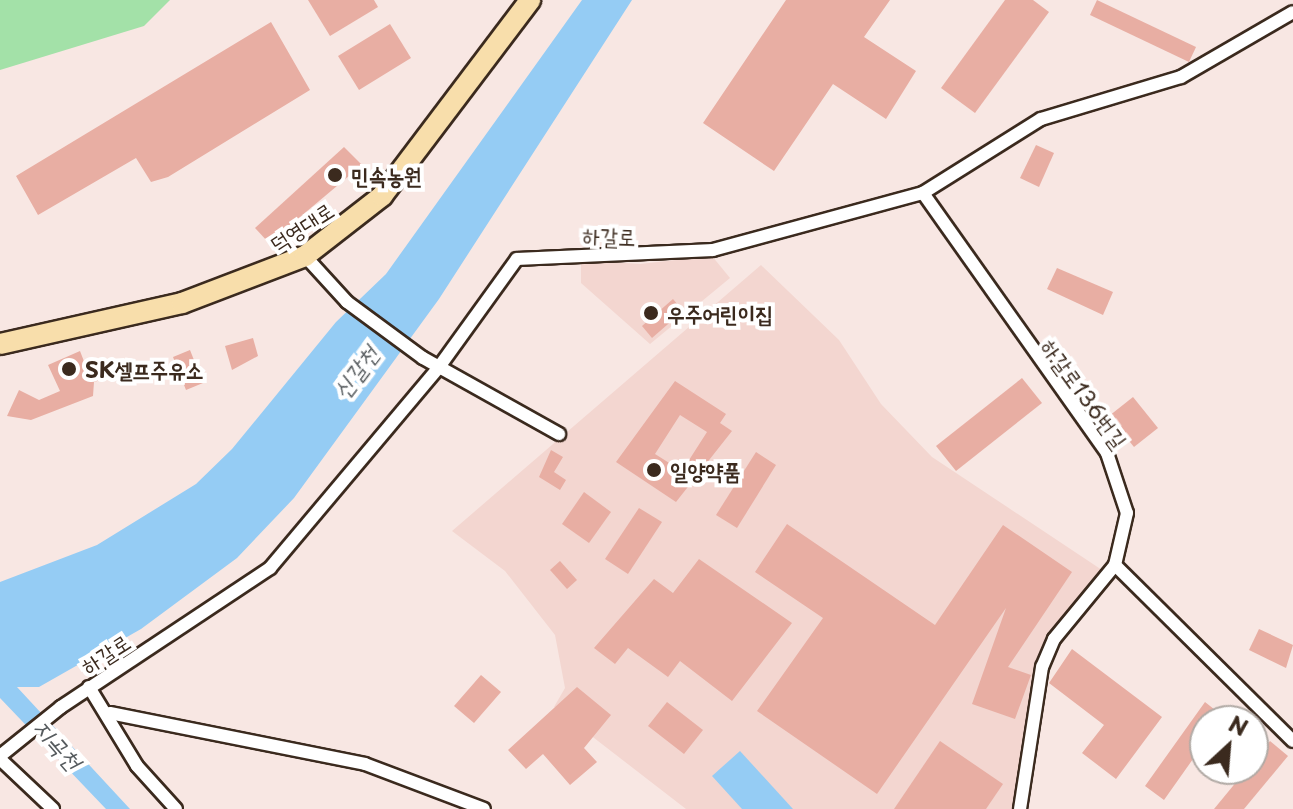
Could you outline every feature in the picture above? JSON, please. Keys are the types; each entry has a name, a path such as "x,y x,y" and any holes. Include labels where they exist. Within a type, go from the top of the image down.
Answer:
{"main road":[{"name":"덕영대로","path":"0,344 182,303 305,256 382,196 530,0"}],"street":[{"name":"하갈로","path":"1,756 89,687 270,568 439,367 517,259 713,250 923,193 1041,119 1181,77 1293,12"},
{"name":"하갈로136번길","path":"923,193 1107,453 1127,513 1115,565 1054,639 1042,667 1020,809"},
{"path":"305,256 347,302 423,358 559,434"},
{"path":"1115,565 1293,741"},
{"path":"89,687 110,713 137,766 176,809"},
{"path":"110,713 365,764 484,809"},
{"path":"1,756 53,809"}],"shaded area":[{"name":"우주어린이집","path":"712,256 730,278 650,344 581,283 581,260 640,264"},
{"name":"일양약품","path":"761,265 839,340 881,404 932,457 1102,570 1051,638 1036,674 1013,809 686,809 554,707 565,688 555,635 505,571 452,531"}],"green space":[{"path":"0,0 170,0 144,26 0,70"}],"water":[{"path":"582,0 632,0 439,299 294,498 237,558 141,629 39,687 17,687 130,809 106,809 0,698 0,582 97,545 196,484 232,449 336,322 386,274"},
{"path":"740,751 793,809 742,809 712,776"}],"building":[{"path":"308,0 374,0 378,7 330,36"},
{"path":"786,0 890,0 864,37 916,71 886,119 833,84 774,171 703,123"},
{"path":"1005,0 1033,0 1049,12 975,113 941,88"},
{"path":"1097,0 1196,47 1189,62 1090,15"},
{"path":"271,22 310,90 168,177 151,182 136,158 38,215 16,176"},
{"path":"390,24 411,58 359,90 338,56"},
{"path":"1036,145 1054,153 1039,187 1020,178"},
{"path":"344,147 362,165 269,243 255,228"},
{"path":"1057,268 1113,292 1103,315 1047,289"},
{"path":"673,299 683,311 652,338 642,326"},
{"path":"253,338 258,356 232,370 225,346"},
{"path":"190,350 203,383 186,390 173,357"},
{"path":"80,351 87,369 125,372 94,382 93,396 31,420 7,416 19,390 39,400 60,391 48,365"},
{"path":"1022,378 1042,403 956,471 936,446"},
{"path":"675,381 726,414 720,423 732,431 676,502 616,462","holes":["680,415 707,432 682,471 655,454"]},
{"path":"1133,397 1158,428 1134,447 1109,416"},
{"path":"551,450 563,457 554,472 566,480 560,490 539,477"},
{"path":"756,452 776,465 737,528 716,515"},
{"path":"584,492 611,512 589,543 562,524"},
{"path":"639,508 662,522 628,574 605,559"},
{"path":"787,524 935,625 1003,525 1072,572 1008,667 1031,675 1015,719 972,704 1006,608 877,794 757,711 823,618 755,572"},
{"path":"699,559 792,623 732,701 680,661 668,677 628,648 615,664 594,648 654,579 673,593"},
{"path":"560,561 577,580 567,589 550,570"},
{"path":"1259,629 1293,645 1286,668 1249,650"},
{"path":"1072,649 1162,717 1116,779 1082,753 1104,725 1049,683"},
{"path":"481,675 501,692 474,723 454,706"},
{"path":"577,687 611,715 584,748 597,762 570,785 543,754 526,769 508,750"},
{"path":"667,702 703,730 684,754 648,726"},
{"path":"1189,724 1189,765 1164,800 1145,786"},
{"path":"940,741 1003,784 986,809 894,809"},
{"path":"1269,742 1288,756 1269,779"},
{"path":"1234,785 1264,785 1244,809 1214,809"}],"place":[{"name":"민속농원","path":"335,175"},
{"name":"우주어린이집","path":"651,313"},
{"name":"SK셀프주유소","path":"69,369"},
{"name":"일양약품","path":"654,470"}],"water label":[{"name":"신갈천","path":"355,372"},
{"name":"지곡천","path":"58,744"}]}
